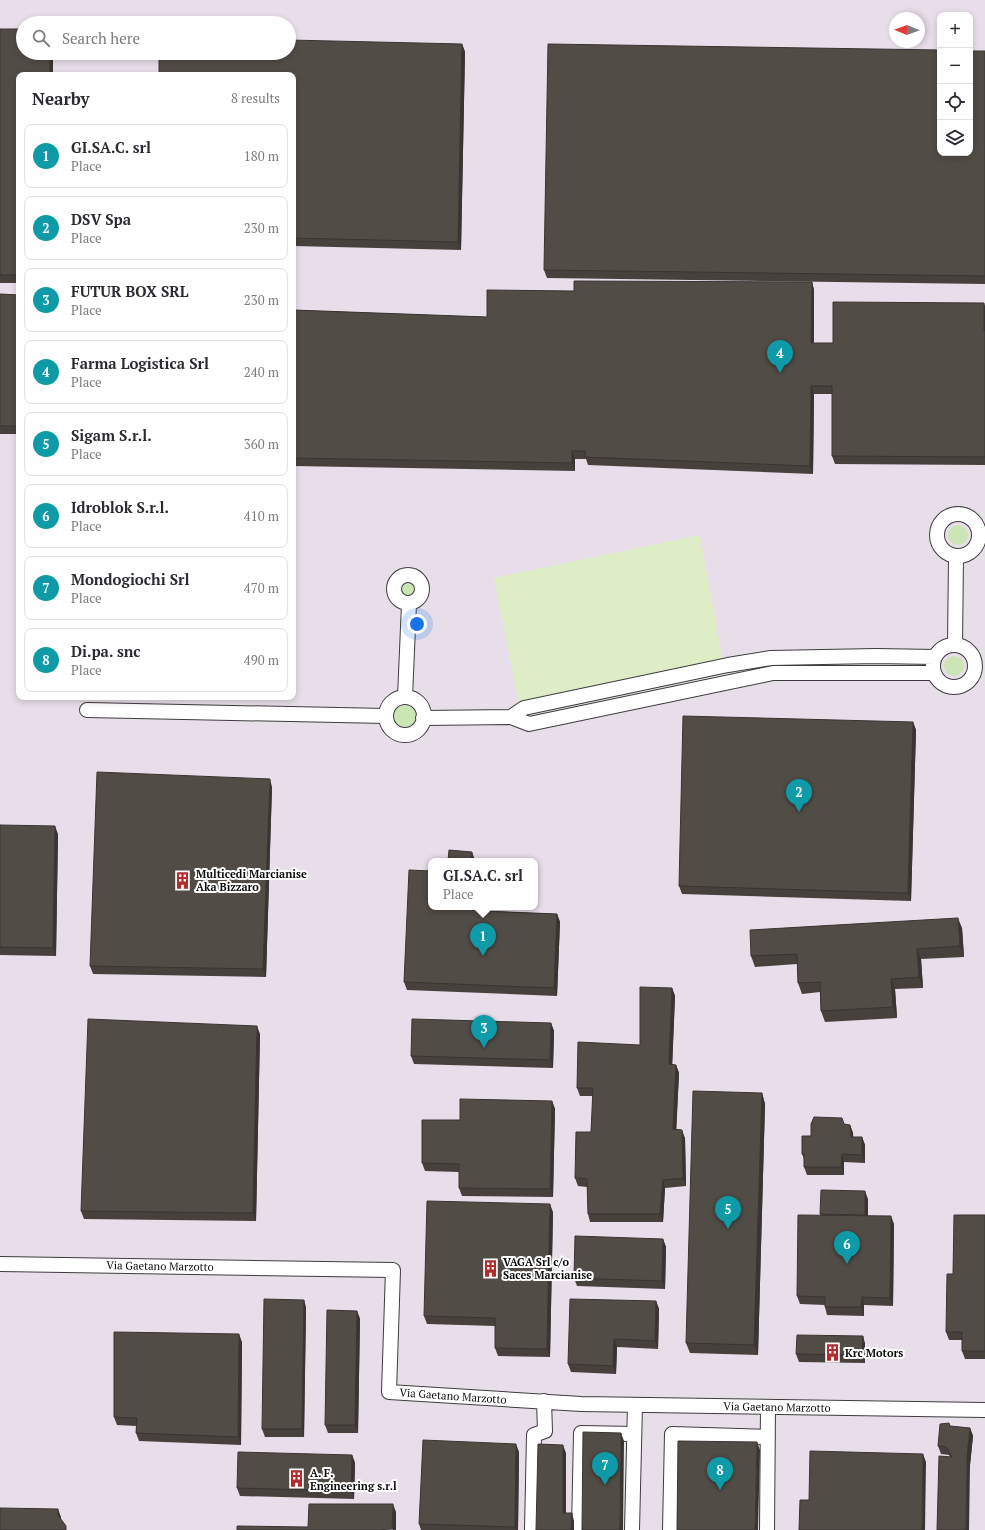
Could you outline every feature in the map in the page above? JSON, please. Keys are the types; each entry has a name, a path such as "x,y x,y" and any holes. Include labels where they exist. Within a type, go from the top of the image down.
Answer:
{"street":[{"path":"955,645 956,556"},
{"path":"405,697 409,604"},
{"path":"955,645 967,649 980,660 975,670 979,675 963,686 949,687 942,684 933,673 933,662 943,647 955,645"},
{"path":"511,717 524,708 728,665 771,658 876,656 935,657"},
{"path":"423,718 511,717 529,724 773,673 933,673"},
{"path":"405,697 411,698 420,705 423,718 418,729 406,735 394,731 387,722 386,716 390,705 399,698 405,697"},
{"path":"87,710 386,716"},
{"name":"Via Gaetano Marzotto","path":"0,1264 393,1270 389,1392 635,1405 985,1410"},
{"path":"532,1530 534,1435 545,1431 544,1401"},
{"path":"632,1530 635,1405"},
{"path":"767,1530 768,1407"},
{"path":"579,1530 581,1433 634,1434"},
{"path":"670,1530 672,1434 768,1437"}],"shaded area":[{"path":"0,0 985,0 985,1530 0,1530"}],"green space":[{"path":"958,525 965,528 968,535 965,542 958,545 951,542 948,535 951,528"},
{"path":"700,535 723,661 519,704 494,578"},
{"path":"408,580 414,583 417,589 414,595 408,598 402,595 399,589 402,583"},
{"path":"954,656 961,659 964,666 961,673 954,676 947,673 944,666 947,659"},
{"path":"404,702 414,706 418,716 414,726 404,730 394,726 390,716 394,706"}],"building":[{"path":"0,29 16,29 16,60 50,60 50,72 16,72 16,275 0,275"},
{"path":"296,40 462,44 458,242 296,238 296,72 159,72 159,60 296,60"},
{"path":"548,44 937,50 937,156 973,156 973,51 985,51 985,276 544,270"},
{"path":"574,281 812,282 811,343 833,343 833,302 984,303 985,457 832,456 832,386 811,386 810,466 585,457 585,451 572,451 572,463 296,458 296,310 487,317 487,290 574,291"},
{"path":"0,294 16,295 16,426 0,426"},
{"path":"683,716 913,722 908,893 679,886"},
{"name":"Multicedi Marcianise Aka Bizzaro","path":"97,772 270,779 263,969 90,966"},
{"path":"0,825 55,826 53,948 0,947"},
{"path":"449,850 472,852 471,858 448,858"},
{"path":"409,870 428,871 428,910 483,910 557,914 554,988 404,982"},
{"path":"958,918 960,946 917,949 919,977 891,979 893,1007 821,1011 820,982 798,983 797,954 751,956 750,930"},
{"path":"640,987 672,988 669,1064 676,1065 673,1129 682,1130 683,1178 663,1180 660,1214 588,1214 587,1179 575,1178 576,1132 591,1132 593,1088 577,1088 578,1042 640,1045"},
{"path":"88,1019 257,1026 253,1213 81,1211"},
{"path":"412,1019 551,1023 550,1060 411,1056"},
{"path":"693,1091 762,1093 754,1345 686,1343"},
{"path":"460,1099 552,1101 550,1189 459,1188 459,1164 422,1163 422,1120 460,1120"},
{"path":"814,1117 842,1118 844,1124 850,1125 851,1137 862,1137 862,1155 842,1154 841,1167 804,1167 802,1136 811,1136 811,1124"},
{"path":"821,1190 865,1191 865,1215 820,1214"},
{"name":"VAGA Srl c/o Saces Marcianise","path":"427,1201 550,1204 547,1349 495,1348 495,1318 424,1316"},
{"path":"798,1215 891,1216 890,1298 862,1297 861,1307 825,1307 825,1297 797,1296"},
{"path":"954,1215 985,1215 985,1351 962,1351 962,1332 946,1332 947,1274 953,1274"},
{"path":"575,1236 663,1239 662,1281 574,1278"},
{"path":"264,1299 304,1300 302,1429 262,1429"},
{"path":"570,1299 656,1301 655,1341 614,1339 613,1366 568,1364"},
{"path":"327,1310 357,1311 355,1425 325,1425"},
{"path":"114,1332 239,1334 238,1437 136,1433 137,1418 114,1417"},
{"path":"797,1335 863,1336 862,1355 796,1354"},
{"path":"949,1423 950,1426 970,1428 967,1457 966,1530 937,1530 939,1456 952,1457 946,1447 938,1446 940,1424"},
{"path":"583,1432 621,1433 620,1530 582,1530"},
{"path":"423,1440 516,1444 515,1527 419,1524"},
{"path":"678,1441 757,1442 755,1530 677,1530"},
{"path":"538,1444 563,1445 563,1513 572,1513 571,1530 536,1530"},
{"path":"810,1451 923,1454 922,1530 799,1530 800,1500 809,1500"},
{"name":"A. F. Engineering s.r.l","path":"238,1452 352,1455 351,1491 237,1488"},
{"path":"309,1504 393,1504 392,1529 237,1530 237,1526 308,1527"},
{"path":"0,1508 58,1509 58,1515 66,1526 66,1530 0,1530"}],"place":[{"name":"Farma Logistica Srl","path":"780,373"},
{"name":"DSV Spa","path":"799,812"},
{"name":"Multicedi Marcianise Aka Bizzaro","path":"183,880"},
{"name":"GI.SA.C. srl","path":"483,956"},
{"name":"FUTUR BOX SRL","path":"484,1048"},
{"name":"Sigam S.r.l.","path":"728,1229"},
{"name":"Idroblok S.r.l.","path":"847,1264"},
{"name":"VAGA Srl c/o Saces Marcianise","path":"490,1268"},
{"name":"Krc Motors","path":"832,1353"},
{"name":"A. F. Engineering s.r.l","path":"297,1479"},
{"name":"Mondogiochi Srl","path":"605,1485"},
{"name":"Di.pa. snc","path":"720,1490"}]}
